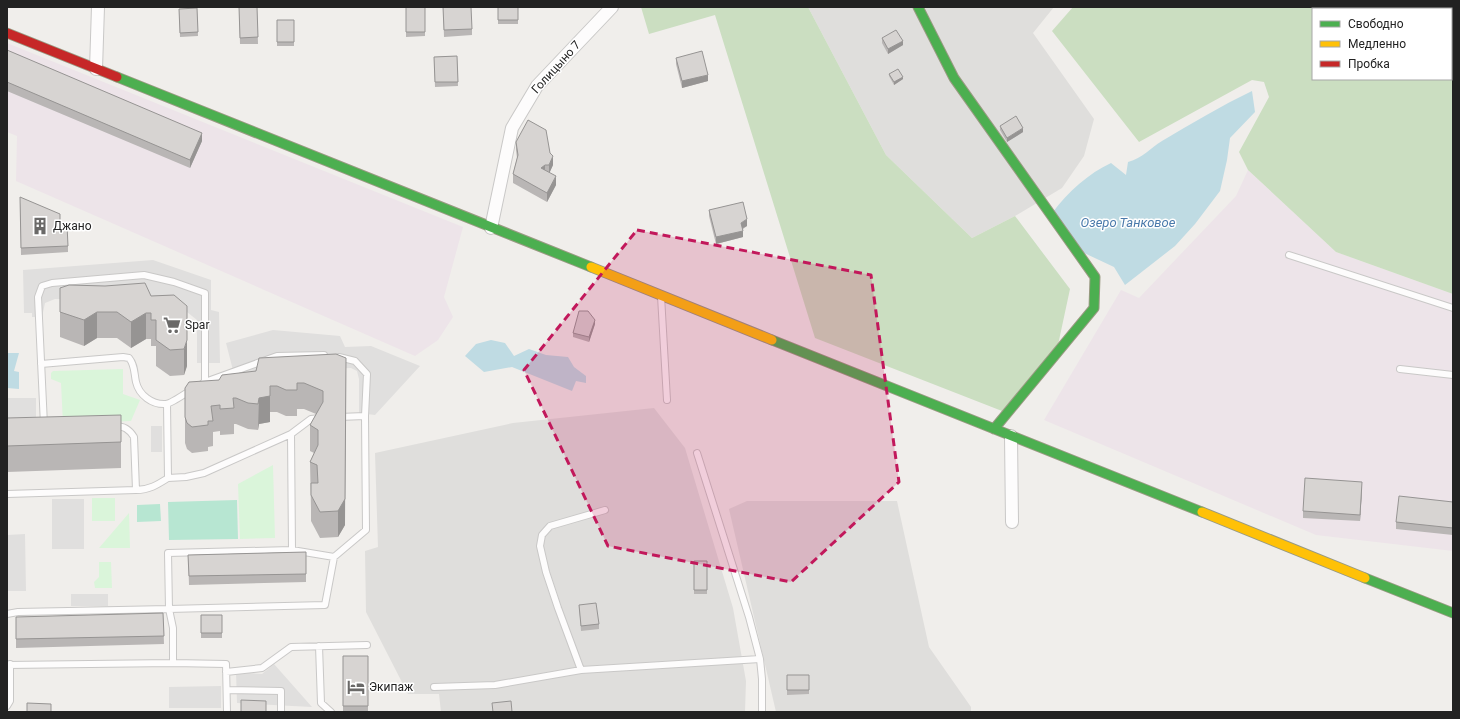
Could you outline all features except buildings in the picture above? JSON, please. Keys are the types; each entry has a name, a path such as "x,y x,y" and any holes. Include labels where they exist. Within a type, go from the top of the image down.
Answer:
{"street":[{"path":"96,69 98,7"},
{"name":"Голицыно 7","path":"491,228 512,128 536,86 612,7"},
{"path":"918,7 954,78 1095,277 1094,308 994,429"},
{"path":"7,33 1453,613"},
{"path":"1011,436 1012,522"}],"lane":[{"path":"1288,255 1453,308"},
{"path":"44,429 38,297 42,286 144,275 174,282 205,293 206,382"},
{"path":"660,295 667,400"},
{"path":"7,614 18,612 325,605 334,557 366,530 365,416 367,374 355,361 330,355 277,356 206,382 167,404 153,402 141,395 137,387 133,363 129,358 123,357 41,364"},
{"path":"1400,369 1453,375"},
{"path":"167,404 168,478"},
{"path":"333,418 365,416"},
{"path":"7,494 144,490 153,487 168,478 186,478 204,473 291,434 311,419 325,418"},
{"path":"106,427 122,426 129,430 134,437 136,490"},
{"path":"36,429 52,428"},
{"path":"291,434 292,550"},
{"path":"697,453 749,617 760,658 762,678 762,712"},
{"path":"581,670 553,594 540,546 542,535 550,526 605,510"},
{"path":"173,663 173,628 169,609 168,554 292,550 334,557"},
{"path":"226,672 262,668 291,646 367,645"},
{"path":"319,646 321,704 331,712"},
{"path":"434,687 495,685 581,670 760,658"},
{"path":"7,706 10,701 9,664 226,664 227,712"},
{"path":"227,690 281,692 281,712"}],"highlighted area":[{"path":"637,230 871,275 899,482 791,582 608,546 524,370"}],"shaded area":[{"path":"808,7 1054,7 1033,33 1094,119 1084,156 1062,188 1015,216 972,238 886,155"},
{"path":"7,43 463,227 444,297 453,317 438,340 415,356 16,181 17,136 7,132"},
{"path":"1248,170 1336,252 1453,294 1453,551 1316,535 1044,420 1121,290 1139,298 1236,196"},
{"path":"153,260 211,280 211,310 219,312 220,363 197,363 197,320 187,312 173,308 86,300 55,299 45,303 42,317 32,317 32,313 24,313 23,270"},
{"path":"273,330 340,336 345,347 371,346 420,366 375,415 359,413 359,379 357,371 351,368 268,372 236,382 226,343"},
{"path":"7,398 36,398 36,423 7,423"},
{"path":"654,408 685,448 733,608 746,681 745,712 441,712 439,694 408,694 366,612 365,551 378,547 375,453 513,423"},
{"path":"151,426 162,426 162,452 151,452"},
{"path":"52,499 84,499 84,549 52,549"},
{"path":"747,501 897,501 929,647 971,707 971,712 776,712 729,509"},
{"path":"25,534 26,591 7,591 7,535"},
{"path":"71,594 108,594 108,606 71,606"},
{"path":"274,664 312,707 237,703 236,672 262,674"},
{"path":"221,686 221,708 169,708 169,687"}],"green space":[{"path":"641,7 808,7 886,155 972,238 1015,216 1070,289 1058,345 1002,411 815,338 715,15 649,34"},
{"path":"1073,7 1453,7 1453,294 1336,252 1248,170 1239,152 1269,97 1264,82 1252,80 1139,142 1052,31"},
{"path":"123,369 123,394 140,400 131,421 63,424 61,383 51,379 51,373 53,371"},
{"path":"273,465 275,538 240,539 238,484"},
{"path":"92,498 115,498 115,521 92,521"},
{"path":"237,500 238,539 169,540 168,502"},
{"path":"160,504 161,521 137,522 137,505"},
{"path":"129,513 130,548 99,548"},
{"path":"99,562 111,562 112,588 95,588 94,582 99,577"}],"water":[{"name":"Озеро Танковое","path":"1252,91 1255,112 1230,138 1220,191 1195,224 1175,246 1125,285 1114,267 1082,252 1053,212 1072,190 1095,172 1111,163 1126,175 1128,162 1138,158 1195,121"},
{"path":"491,340 505,343 514,356 529,349 546,355 568,357 574,367 586,376 586,383 576,381 572,391 512,367 484,372 465,356 476,344"},
{"path":"7,353 19,353 14,371 19,372 19,389 7,388"}],"traffic: fast":[{"path":"918,7 954,78 1095,277 1094,308 994,429"},
{"path":"117,77 591,267"},
{"path":"772,340 1202,512"},
{"path":"1365,578 1453,613"}],"traffic: slow":[{"path":"591,267 772,340"},
{"path":"1202,512 1365,578"}],"traffic: jam":[{"path":"7,33 117,77"}],"place":[{"name":"Джано","path":"40,226"},
{"name":"Spar","path":"172,325"},
{"name":"Экипаж","path":"356,687"}]}
